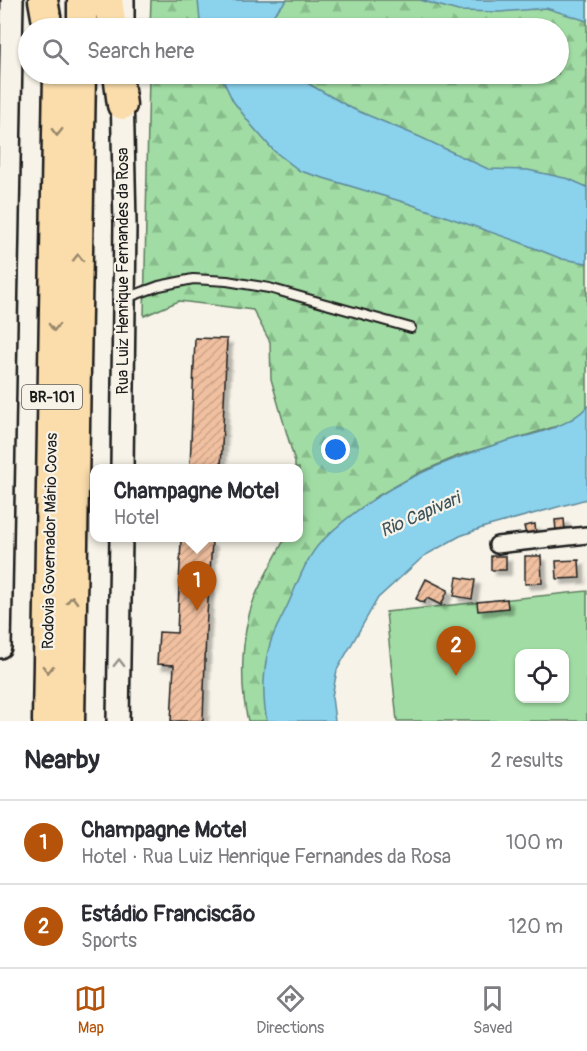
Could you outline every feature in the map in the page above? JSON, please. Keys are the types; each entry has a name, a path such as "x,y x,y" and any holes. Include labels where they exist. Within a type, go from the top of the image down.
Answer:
{"highway":[{"path":"43,0 46,18"},
{"path":"59,18 60,0"},
{"path":"82,0 82,18"},
{"path":"108,0 111,18"},
{"name":"Rodovia Governador Mário Covas","path":"47,721 58,84"},
{"name":"Rodovia Governador Mário Covas","path":"70,721 81,84"},
{"path":"121,84 122,105"}],"main road":[{"path":"0,647 12,0"},
{"path":"123,0 123,18"},
{"name":"Rua Luiz Henrique Fernandes da Rosa","path":"122,105 125,189 122,464"},
{"path":"118,721 121,542"}],"street":[{"path":"497,545 587,536"}],"lane":[{"path":"125,299 159,285 193,279 226,281 269,288 411,328"}],"green space":[{"path":"151,0 587,0 587,407 580,415 564,424 458,456 419,473 374,498 265,712 267,721 248,721 243,690 245,638 257,592 283,542 303,542 303,464 295,464 271,379 270,342 253,310 179,301 144,316 149,84 569,84 569,18 150,18"},
{"path":"587,591 587,721 397,721 386,612"}],"water":[{"path":"198,0 287,0 273,18 200,18"},
{"path":"420,0 587,0 587,21 546,8 500,12 458,11"},
{"path":"225,84 309,84 353,109 488,169 528,170 569,179 587,187 587,263 562,259 410,204 300,171 274,151 233,101"},
{"name":"Rio Capivari","path":"587,407 587,499 485,527 460,536 424,556 378,598 337,670 332,697 335,721 267,721 264,683 270,644 303,570 321,542 362,507 406,480 479,450 559,426"}],"building":[{"path":"195,338 227,339 221,464 190,464"},
{"path":"564,519 565,530 556,531 555,520"},
{"path":"535,524 536,534 526,535 524,526"},
{"path":"181,542 212,542 203,721 171,721 174,665 157,664 159,632 177,633"},
{"path":"491,556 506,556 506,570 491,570"},
{"path":"525,556 541,556 542,583 525,584"},
{"path":"579,560 580,578 557,579 556,561"},
{"path":"457,577 475,580 472,599 454,596"},
{"path":"426,579 448,590 441,605 427,598 424,603 416,599"},
{"path":"507,599 508,608 478,611 477,602"}],"place":[{"name":"Champagne Motel","path":"197,611"},
{"name":"Estádio Franciscão","path":"456,676"}]}
